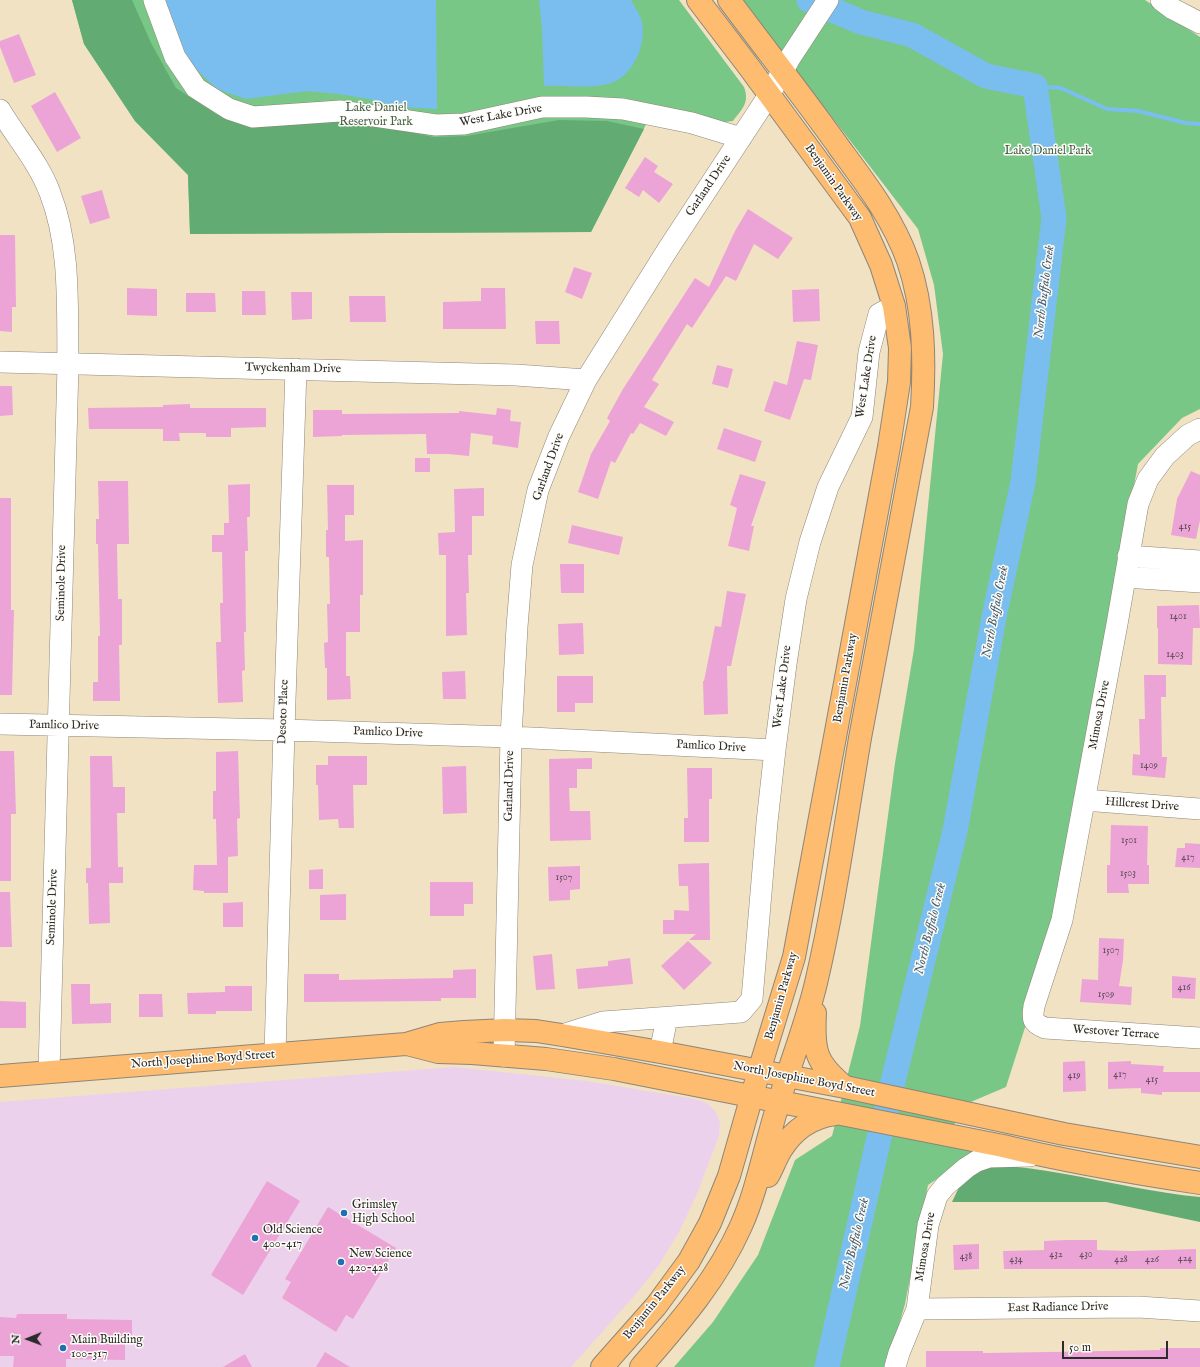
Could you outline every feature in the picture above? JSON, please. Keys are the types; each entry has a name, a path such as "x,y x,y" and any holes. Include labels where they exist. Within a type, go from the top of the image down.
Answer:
{"main road":[{"name":"Benjamin Parkway","path":"602,1367 656,1306 692,1255 710,1223 729,1176 759,1071 796,951 889,447 899,382 900,348 894,306 881,265 860,218 698,0"},
{"name":"Benjamin Parkway","path":"641,1367 679,1324 714,1277 741,1226 752,1197 779,1102 816,985 922,407 924,372 923,335 918,296 908,261 888,216 867,185 729,0"},
{"path":"816,985 814,1041 822,1064 832,1077 845,1087"},
{"name":"North Josephine Boyd Street","path":"0,1076 406,1044 440,1034 505,1030 536,1031 660,1052 845,1087 937,1108 1064,1134 1200,1157"},
{"name":"North Josephine Boyd Street","path":"406,1044 438,1052 546,1059 614,1069 1003,1146 1043,1156 1200,1183"},
{"path":"741,1226 781,1150 795,1132 809,1122 823,1116 840,1113"},
{"path":"1170,1152 1200,1152"}],"street":[{"name":"West Lake Drive","path":"154,0 175,57 196,88 229,108 253,117 340,111 436,125 464,124 542,107 594,107 623,109 692,123 741,138"},
{"name":"Garland Drive","path":"504,1056 512,737 517,626 522,565 538,490 560,436 586,380 668,249 769,95 782,71 828,0"},
{"path":"1160,0 1172,9 1200,23"},
{"name":"Seminole Drive","path":"0,110 31,156 50,192 62,232 67,282 68,365 49,1072"},
{"name":"West Lake Drive","path":"562,1035 603,1022 741,1012 752,999 767,822 786,664 795,606 810,542 828,487 862,417 869,352 879,314 894,306"},
{"name":"Twyckenham Drive","path":"0,362 68,365 516,374 586,380"},
{"name":"Desoto Place","path":"275,1054 296,369"},
{"name":"Mimosa Drive","path":"1034,1021 1034,1006 1062,920 1138,504 1148,479 1164,456 1188,436 1200,429"},
{"path":"1128,556 1200,560"},
{"path":"1125,577 1200,582"},
{"name":"Pamlico Drive","path":"0,724 284,730 512,737 775,750"},
{"name":"Hillcrest Drive","path":"1084,800 1200,809"},
{"path":"660,1052 667,1018"},
{"name":"Westover Terrace","path":"1034,1021 1038,1025 1045,1028 1200,1038"},
{"name":"Mimosa Drive","path":"895,1367 899,1353 917,1309 928,1225 937,1196 945,1186 966,1168 977,1161 989,1157 1043,1156"},
{"name":"East Radiance Drive","path":"917,1309 1138,1307 1200,1311"}],"shaded area":[{"name":"Grimsley High School","path":"454,1067 587,1081 695,1099 707,1103 716,1112 720,1123 719,1136 697,1194 679,1232 659,1265 635,1295 571,1367 0,1367 0,1102"}],"green space":[{"name":"Lake Daniel Reservoir Park","path":"72,0 679,0 744,87 746,102 733,121 725,122 656,105 591,232 190,234 188,175 135,121 84,44"},
{"path":"72,0 132,0 151,43 176,88 216,114 251,127 339,120 434,137 466,136 559,120 607,121 644,129 591,232 190,234 188,175 135,121 84,44"},
{"name":"Lake Daniel Park","path":"742,0 1145,0 1200,37 1200,409 1182,418 1138,464 1083,757 1059,921 1006,1087 966,1104 945,1140 981,1149 928,1185 905,1304 887,1367 674,1367 713,1322 758,1255 795,1160 832,1136 860,1026 895,763 914,649 943,354 934,285 918,229"},
{"path":"995,1166 1039,1170 1149,1190 1200,1197 1200,1222 1106,1202 952,1202 961,1183 975,1173"}],"water":[{"path":"162,0 436,0 437,109 401,107 369,99 307,91 246,99 217,89 184,56"},
{"path":"539,0 631,0 641,19 643,28 640,49 625,75 608,84 584,87 544,86 542,28"}],"building":[{"path":"19,34 36,75 14,83 0,47 0,41"},
{"path":"55,92 81,138 57,152 31,106"},
{"path":"645,157 658,166 654,172 673,184 659,203 643,190 639,197 625,188"},
{"path":"102,190 110,218 90,224 81,196"},
{"path":"748,209 793,238 778,259 754,244 736,281 726,276 692,328 687,324 652,380 659,384 644,407 674,422 666,436 640,423 633,434 631,433 615,463 611,461 598,499 578,492 591,454 610,421 607,418 623,389 695,278 709,287 735,231"},
{"path":"0,235 15,235 16,307 12,307 12,332 0,331"},
{"path":"574,267 592,273 582,299 565,292"},
{"path":"127,288 157,289 157,316 127,315"},
{"path":"481,288 505,288 506,329 443,329 443,302 481,301"},
{"path":"819,289 820,321 793,322 792,290"},
{"path":"242,291 265,291 266,315 242,315"},
{"path":"291,292 312,292 312,319 292,320"},
{"path":"186,293 215,293 216,312 186,312"},
{"path":"349,296 385,296 386,322 350,322"},
{"path":"535,321 559,321 560,344 536,344"},
{"path":"797,341 818,345 811,380 804,379 790,420 764,411 774,381 787,385"},
{"path":"717,365 733,369 728,388 712,384"},
{"path":"0,386 12,386 13,415 0,416"},
{"path":"190,404 190,408 266,408 266,427 231,428 231,437 206,437 206,433 179,433 180,441 163,441 163,429 89,429 88,408 163,407 163,405"},
{"path":"497,408 511,410 510,421 521,422 518,448 492,444 493,436 471,433 469,456 427,454 426,434 342,435 313,437 313,410 342,410 342,414 459,413 459,411 496,415"},
{"path":"724,428 762,441 755,462 717,449"},
{"path":"415,458 430,458 430,472 415,472"},
{"path":"1191,471 1200,475 1200,520 1196,539 1171,535 1177,499"},
{"path":"740,474 766,482 751,526 754,526 749,551 728,546 737,508 730,505"},
{"path":"98,481 128,481 129,544 117,544 118,599 122,599 122,645 119,645 120,701 93,701 93,682 98,682 98,636 100,636 98,544 96,544 96,519 99,519"},
{"path":"250,484 250,517 247,517 248,551 245,551 246,632 244,632 245,670 242,671 243,702 218,703 216,642 221,642 220,603 223,603 222,552 212,552 212,535 224,535 224,523 229,523 228,485"},
{"path":"327,485 354,485 354,515 345,515 345,541 363,540 363,595 360,595 360,632 346,632 346,676 350,676 351,699 327,700 327,668 325,668 324,643 328,642 327,604 330,604 329,557 326,557 326,530 328,530"},
{"path":"484,488 484,516 472,516 472,555 468,555 469,593 466,593 467,635 446,636 446,555 439,555 438,533 455,532 454,489"},
{"path":"0,498 11,498 11,610 14,610 12,695 0,695"},
{"path":"572,525 623,537 619,555 568,543"},
{"path":"560,564 584,564 584,593 561,593"},
{"path":"727,591 746,594 731,666 727,666 728,714 704,715 703,681 715,626 721,627"},
{"path":"1199,605 1200,628 1193,628 1192,665 1158,664 1157,606"},
{"path":"583,623 584,654 559,655 558,624"},
{"path":"465,671 466,699 443,699 442,672"},
{"path":"1144,675 1166,675 1166,697 1161,697 1162,757 1167,757 1165,778 1132,775 1133,754 1140,755 1139,719 1145,719"},
{"path":"557,676 593,676 593,703 575,703 575,712 557,712"},
{"path":"0,751 14,751 16,814 11,814 11,881 0,881"},
{"path":"238,751 240,818 237,819 238,856 228,857 228,893 204,893 204,891 193,890 194,865 217,865 216,819 213,819 213,791 216,791 216,752"},
{"path":"90,756 112,756 113,787 125,787 125,813 117,813 118,867 123,867 123,883 109,883 110,923 89,924 86,868 91,868"},
{"path":"328,756 367,756 367,785 353,785 354,828 339,828 338,819 319,820 316,765 328,765"},
{"path":"592,758 592,769 577,769 577,788 569,788 570,811 590,811 591,840 550,841 549,759"},
{"path":"466,766 467,813 443,814 442,767"},
{"path":"687,768 712,768 712,799 709,799 709,842 684,842 684,818 688,818"},
{"path":"1111,825 1148,826 1147,865 1149,865 1149,884 1128,884 1129,893 1107,893 1107,865 1110,865"},
{"path":"1185,843 1200,844 1200,868 1175,867 1177,848 1185,848"},
{"path":"709,863 710,940 689,940 696,934 663,934 663,920 674,920 674,910 689,911 688,886 679,886 678,864"},
{"path":"580,866 580,889 570,890 570,900 549,901 548,867"},
{"path":"323,869 323,889 309,889 309,870"},
{"path":"430,882 473,882 473,904 464,904 464,916 430,916"},
{"path":"0,892 10,892 12,947 0,947"},
{"path":"346,894 346,920 320,920 320,895"},
{"path":"243,902 243,927 223,927 223,903"},
{"path":"1099,938 1124,939 1123,960 1119,986 1132,987 1131,1005 1080,1002 1082,979 1098,980"},
{"path":"688,941 712,963 684,990 661,966"},
{"path":"552,954 555,989 536,990 533,956"},
{"path":"630,958 633,984 578,989 576,969 608,966 608,961"},
{"path":"476,969 476,998 441,998 441,1001 304,1002 304,974 339,974 339,980 453,978 453,970"},
{"path":"1172,976 1196,978 1195,999 1172,998"},
{"path":"71,984 90,984 90,1004 111,1003 111,1023 72,1024"},
{"path":"225,986 252,986 252,1011 216,1011 216,1014 188,1014 187,993 225,992"},
{"path":"139,994 162,994 163,1017 139,1017"},
{"path":"0,1001 26,1002 26,1028 0,1028"},
{"path":"1085,1061 1086,1091 1063,1092 1063,1062"},
{"path":"1131,1061 1131,1064 1164,1066 1163,1072 1200,1072 1200,1092 1162,1092 1162,1095 1141,1093 1141,1088 1108,1089 1108,1062"},
{"name":"Old Science 400-417","path":"267,1181 300,1201 243,1295 211,1275"},
{"name":"New Science 420-428","path":"328,1207 396,1248 353,1319 346,1315 336,1332 282,1298 291,1282 285,1279"},
{"path":"1097,1240 1097,1250 1131,1251 1196,1249 1196,1269 1004,1269 1003,1251 1044,1250 1044,1241"},
{"path":"979,1244 979,1269 954,1270 953,1245"},
{"name":"Main Building 100-317","path":"17,1314 67,1314 67,1319 132,1320 132,1335 125,1335 125,1360 66,1359 66,1367 13,1367 14,1356 0,1356 0,1317 16,1318"},
{"path":"1160,1348 1200,1348 1200,1367 926,1367 926,1351 983,1351 983,1353 1160,1350"},
{"path":"325,1352 350,1367 316,1367"},
{"path":"245,1354 252,1367 223,1367"}],"waterway":[{"name":"North Buffalo Creek","path":"809,0 861,22 912,35 986,76 1035,86 1054,218 1023,482 994,617 955,831 878,1142 827,1367"},
{"path":"1035,86 1061,88 1107,109 1138,111 1186,123 1200,124"}],"place":[{"name":"Grimsley High School","path":"344,1213"},
{"name":"Old Science 400-417","path":"255,1238"},
{"name":"New Science 420-428","path":"341,1262"},
{"name":"Main Building 100-317","path":"63,1348"}]}
